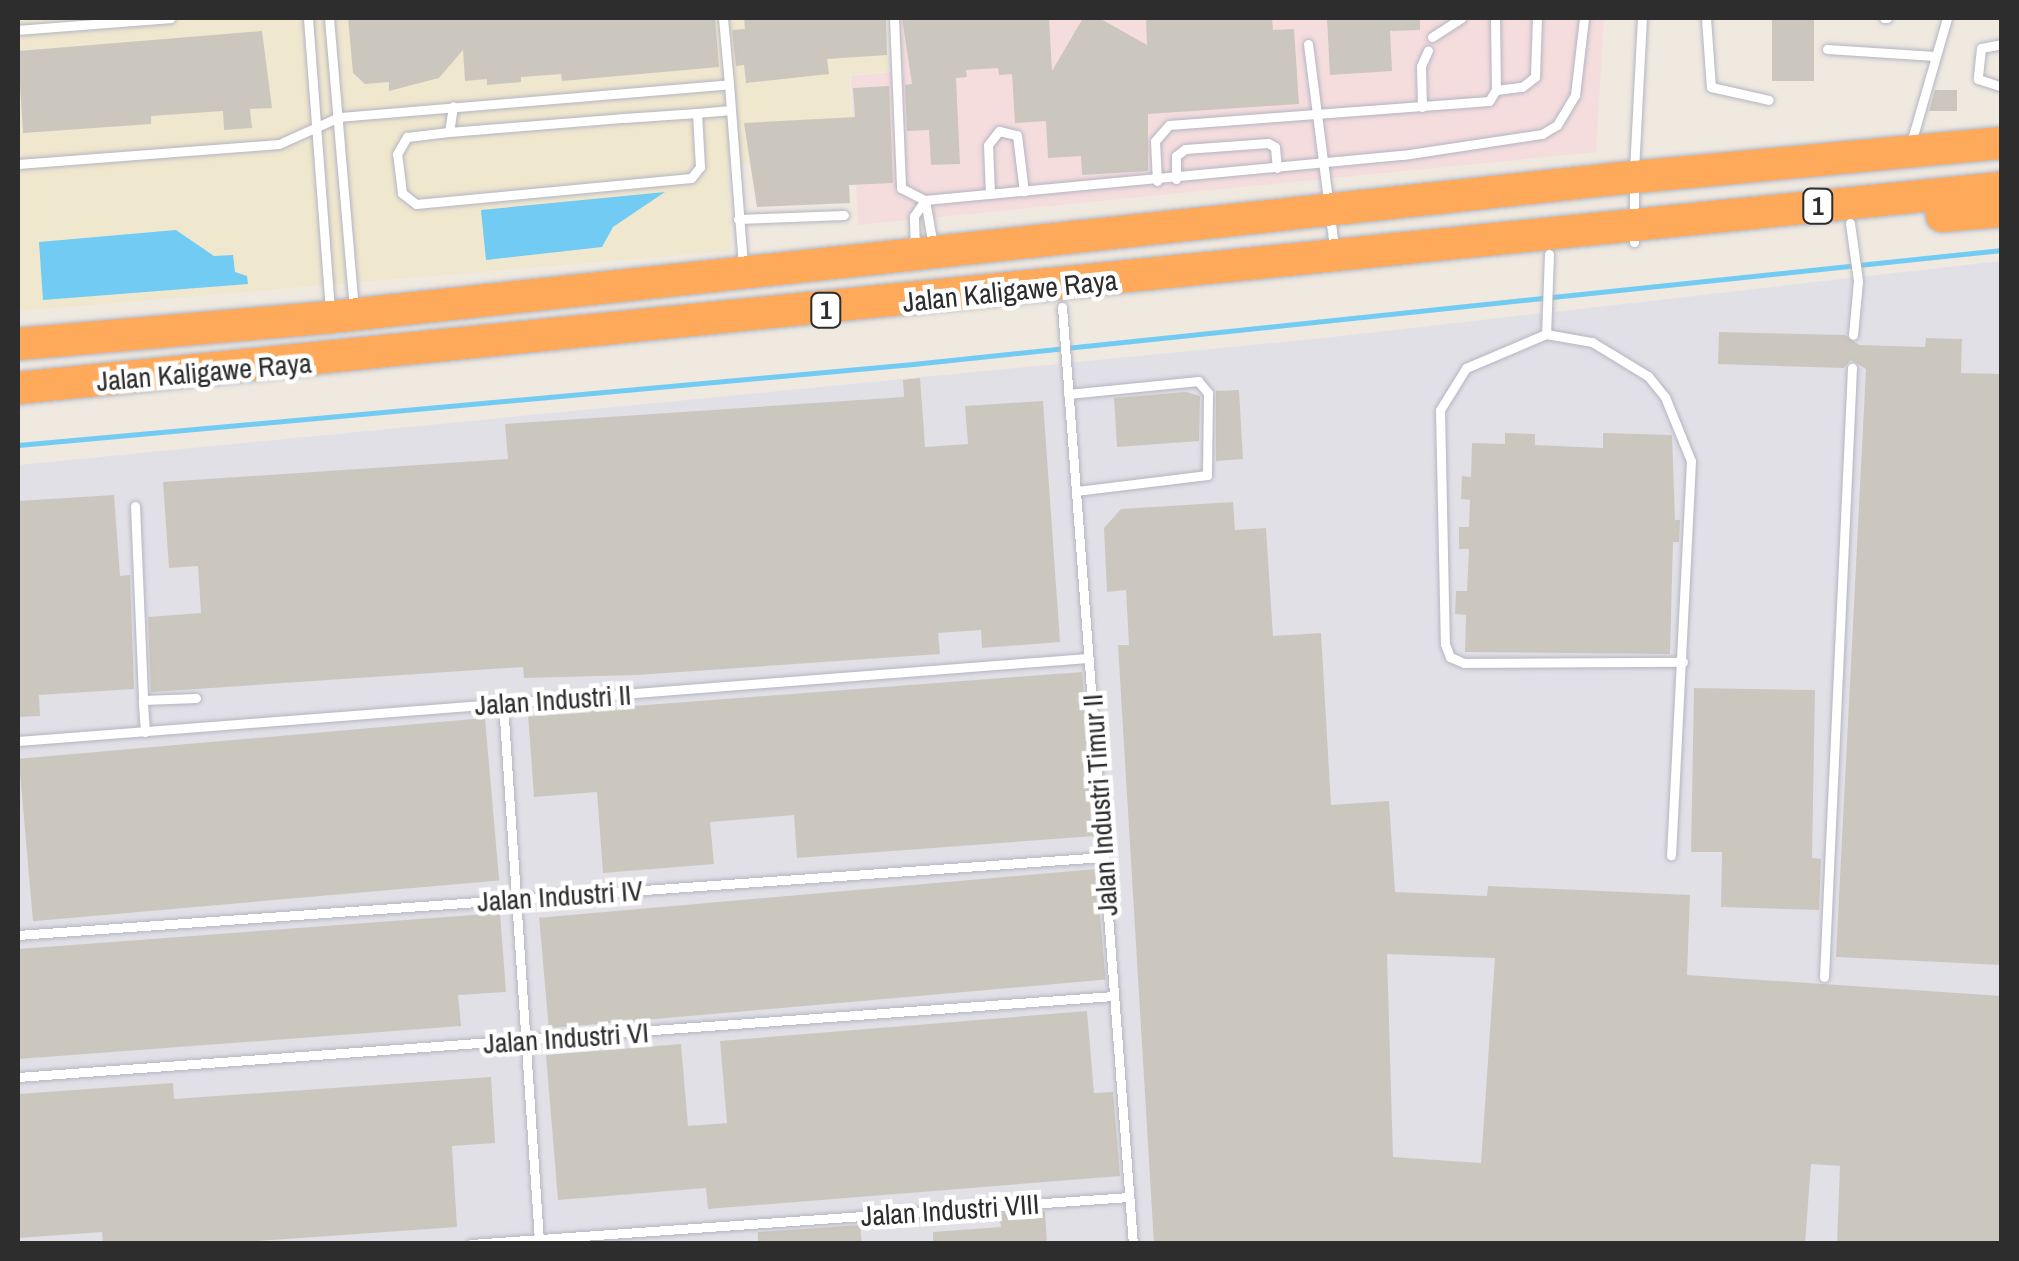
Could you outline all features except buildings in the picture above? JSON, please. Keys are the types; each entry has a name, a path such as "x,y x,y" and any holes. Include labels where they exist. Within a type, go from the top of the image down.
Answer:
{"highway":[{"path":"18,409 1062,313 1549,258 1634,212 1908,150 2002,143"},
{"name":"Jalan Kaligawe Raya","path":"18,366 346,337 1332,224 1634,212 2002,168"},
{"name":"Jalan Kaligawe Raya","path":"929,268 1634,212 2002,188"},
{"path":"1634,212 1852,234 2002,212"},
{"path":"18,344 346,337 744,273 929,268"},
{"name":"Jalan Kaligawe Raya","path":"18,388 346,337"}],"lane":[{"path":"18,30 171,18"},
{"path":"308,18 314,124 346,337"},
{"path":"330,18 346,337"},
{"path":"722,18 744,273"},
{"path":"894,18 901,188 926,200 1326,163 1542,134 1557,125 1575,95 1584,18"},
{"path":"1432,37 1461,18"},
{"path":"1157,180 1155,141 1169,125 1489,101 1496,90 1495,18"},
{"path":"1496,90 1522,88 1534,77 1537,18"},
{"path":"1634,212 1642,18"},
{"path":"1706,18 1711,88 1770,100"},
{"path":"1908,150 1946,18"},
{"path":"1308,44 1310,92 1322,116 1332,224"},
{"path":"2002,44 1981,48 1978,79 2002,87"},
{"path":"1828,49 1934,56"},
{"path":"1422,108 1421,66 1428,50"},
{"path":"18,164 278,144 314,124 338,118 729,84"},
{"path":"620,92 624,118"},
{"path":"556,97 558,123"},
{"path":"449,132 453,106"},
{"path":"696,112 700,167 690,178 407,200 399,144 449,132 696,112 731,110"},
{"path":"990,194 988,145 999,131 1018,135 1024,192"},
{"path":"1176,179 1176,156 1185,150 1268,143 1275,147 1278,168"},
{"path":"926,200 914,216 929,268"},
{"path":"926,200 929,268"},
{"path":"738,219 844,215"},
{"path":"1852,234 1858,282 1853,335"},
{"path":"1546,334 1550,311 1549,258"},
{"name":"Jalan Industri Timur II","path":"1062,313 1133,1244"},
{"path":"1671,855 1683,662 1691,462 1665,398 1648,376 1592,342 1546,334 1466,368 1440,410 1450,657 1464,663 1683,662"},
{"path":"1824,977 1852,368"},
{"path":"1068,394 1198,381 1208,393 1207,475 1076,491"},
{"path":"135,506 146,732"},
{"name":"Jalan Industri II","path":"18,741 1088,658"},
{"path":"143,700 196,698"},
{"path":"502,704 539,1241"},
{"name":"Jalan Industri IV","path":"18,935 1104,857"},
{"name":"Jalan Industri VI","path":"18,1077 1114,996"},
{"name":"Jalan Industri VIII","path":"471,1244 1130,1198"}],"shaded area":[{"path":"18,18 885,18 888,71 849,75 852,158 728,165 730,251 18,311"},
{"path":"889,18 1604,18 1596,152 858,225 851,76 893,72"},
{"path":"2001,261 2001,1243 18,1244 18,465 1324,338"}],"water":[{"path":"665,192 613,227 602,247 486,260 481,210"},
{"path":"176,230 214,256 233,255 235,272 247,276 248,284 43,300 39,242"}],"waterway":[{"path":"18,445 913,364 2002,250"}]}
